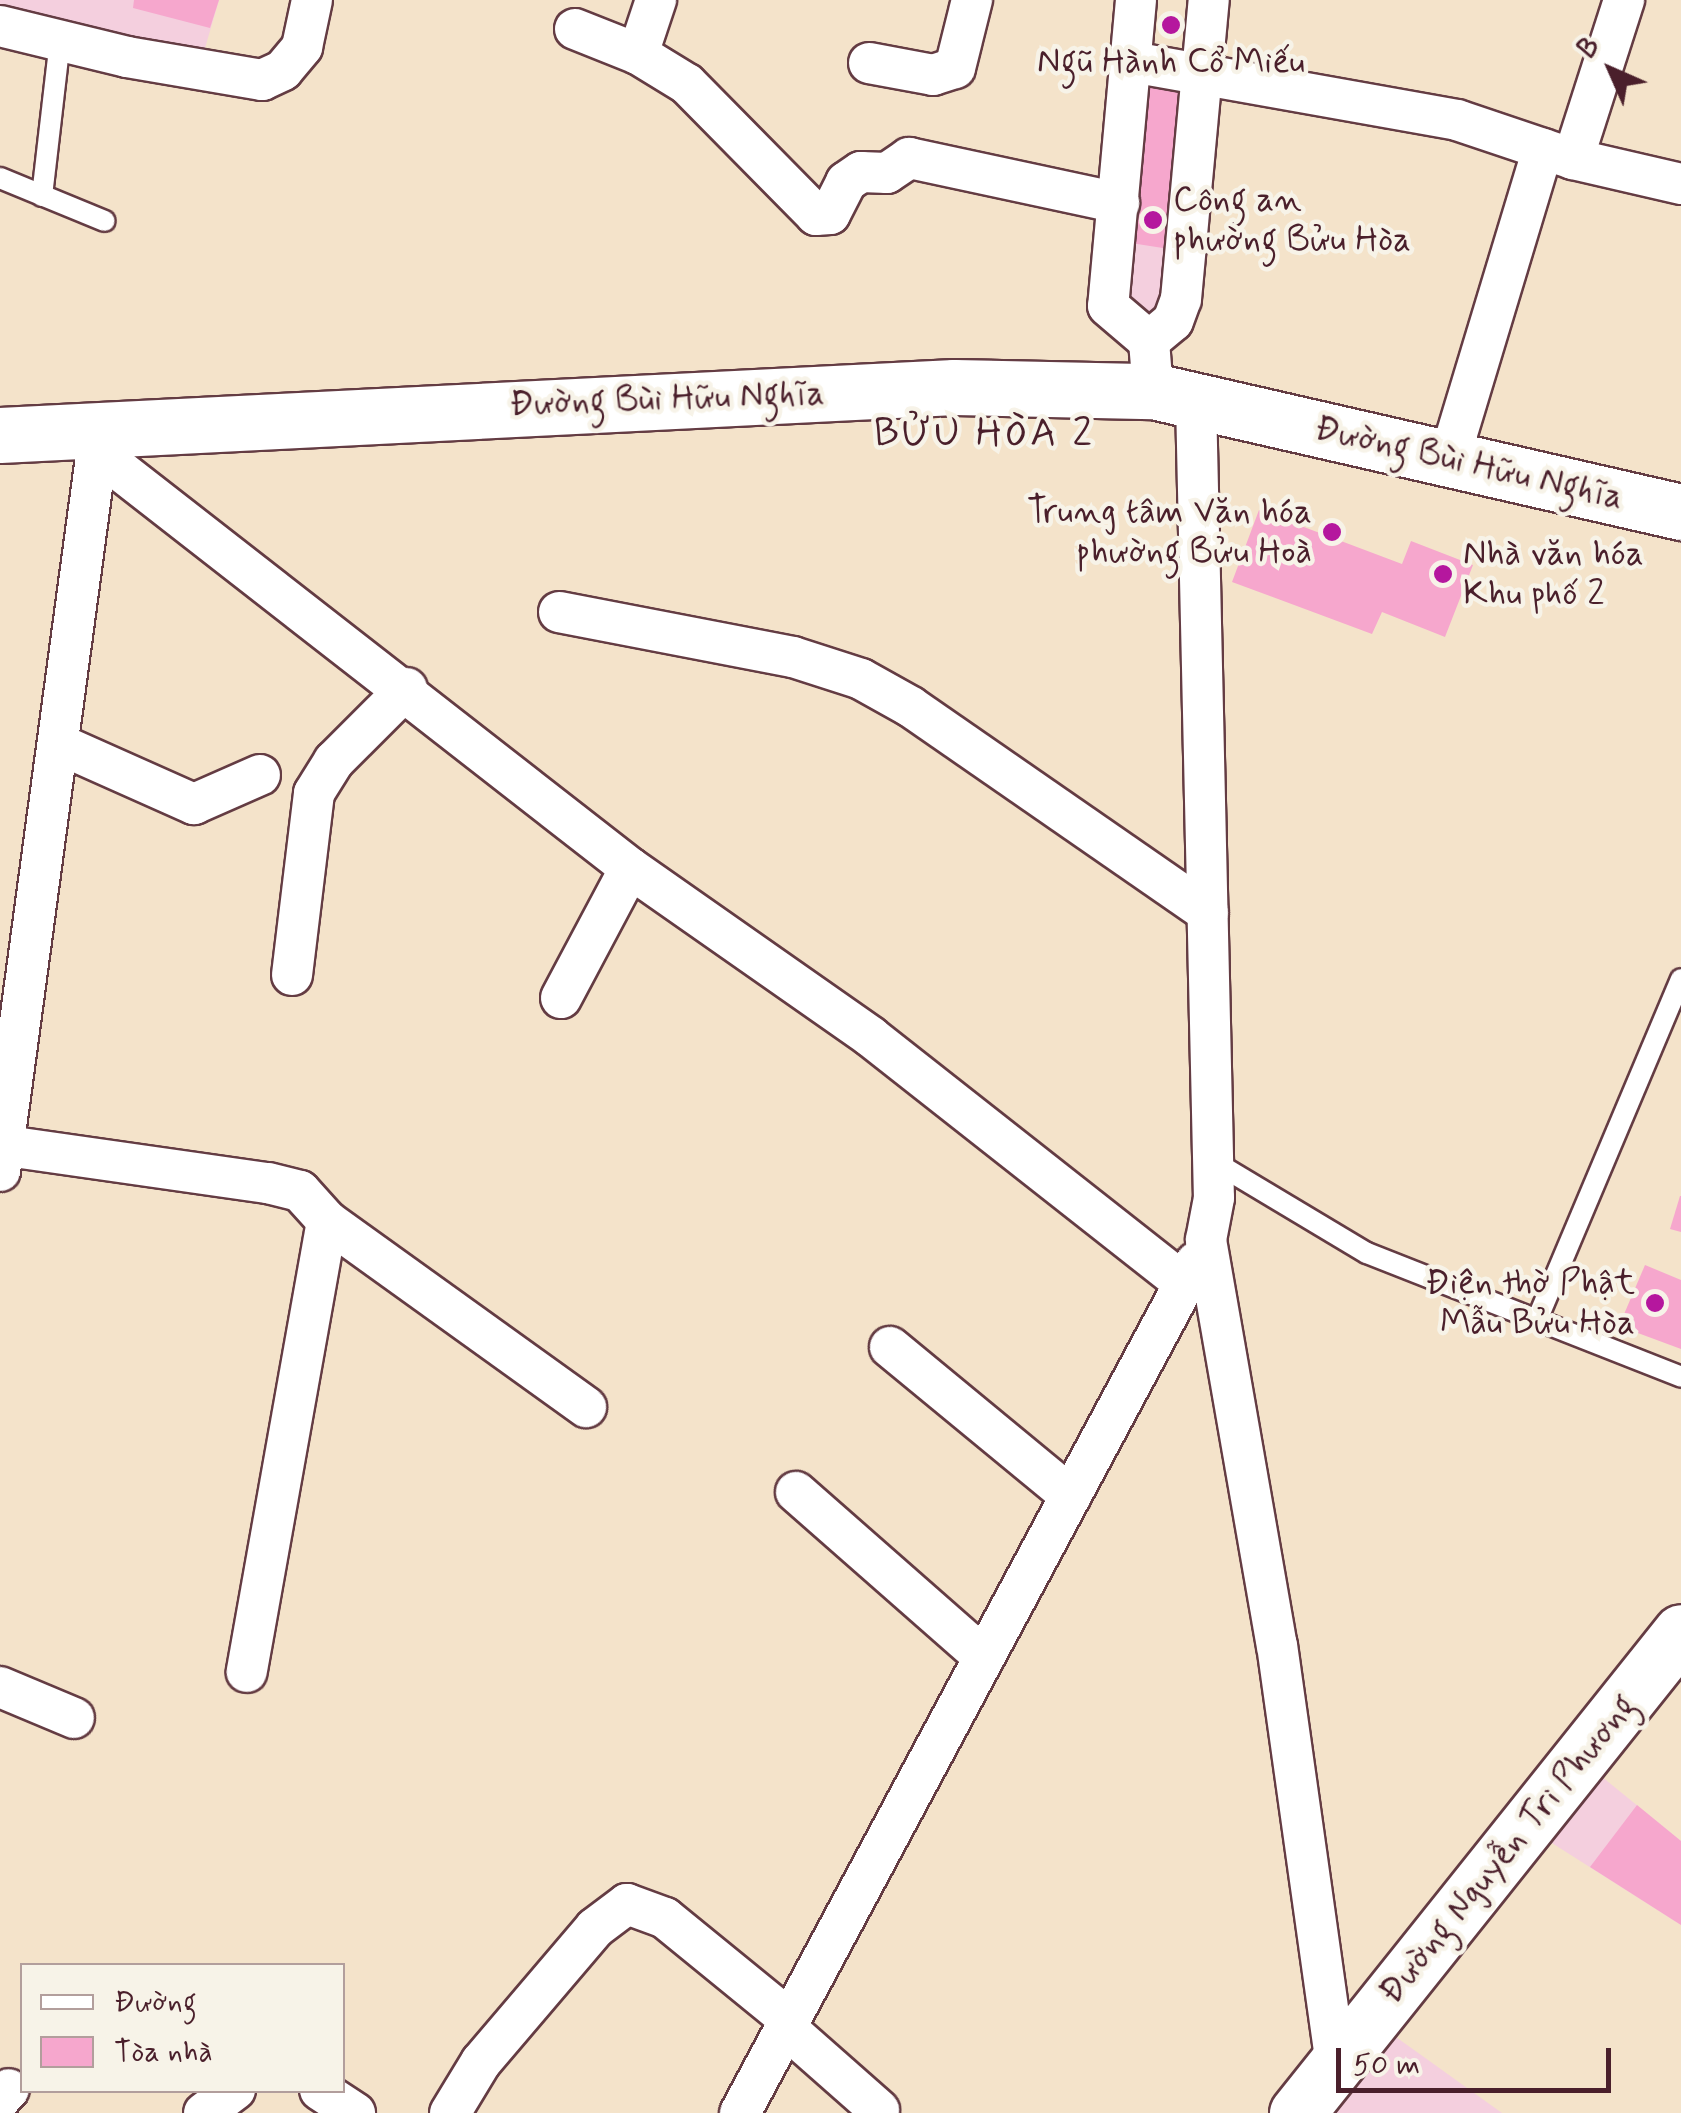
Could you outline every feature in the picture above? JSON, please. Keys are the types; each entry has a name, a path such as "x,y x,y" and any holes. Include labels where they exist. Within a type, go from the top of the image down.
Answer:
{"main road":[{"name":"Đường Bùi Hữu Nghĩa","path":"0,435 99,443 492,405 1166,378 1449,460 1681,512"},
{"name":"Đường Nguyễn Tri Phương","path":"1297,2113 1681,1632"}],"street":[{"path":"0,26 262,80 283,70 302,47 312,0"},
{"path":"638,54 656,0"},
{"path":"869,63 933,75 955,68 972,0"},
{"path":"1136,0 1108,306 1166,378"},
{"path":"1209,0 1182,299 1174,321 1166,378 1208,913 1213,1161 1206,1240 1277,1645 1336,2064"},
{"path":"1449,460 1558,154 1624,0"},
{"path":"575,29 638,54 688,84 816,215 830,214 846,182 861,172 887,174 909,158 1119,202"},
{"path":"1132,62 1457,120 1558,154 1681,184"},
{"path":"99,443 216,552 406,688 630,868 871,1036 1186,1285"},
{"path":"99,443 1,1153 268,1182 300,1191 327,1221 586,1407"},
{"path":"559,612 793,656 861,679 912,706 1208,913"},
{"path":"292,975 314,792 334,762 406,688"},
{"path":"59,744 194,804 260,775"},
{"path":"561,998 630,868"},
{"path":"248,1672 327,1221"},
{"path":"740,2113 1186,1285 1206,1240"},
{"path":"890,1346 1071,1496"},
{"path":"796,1492 984,1657"},
{"path":"0,1688 74,1718"},
{"path":"450,2113 493,2047 595,1928 627,1904 665,1918 788,2024 878,2110"},
{"path":"204,2113 231,2093"},
{"path":"325,2093 355,2113"}],"lane":[{"path":"42,196 60,40"},
{"path":"0,178 105,222"},
{"path":"1537,1320 1615,1129 1671,1016 1681,979"},
{"path":"1213,1161 1367,1253 1681,1376"}],"shaded area":[{"path":"0,0 219,0 203,55 0,13"},
{"name":"Công an phường Bửu Hòa","path":"1144,77 1190,84 1167,308 1148,325 1124,308"},
{"path":"1596,1772 1681,1841 1681,1925 1544,1838"},
{"path":"1389,2032 1502,2113 1323,2113"}],"building":[{"path":"134,0 219,0 210,28 133,8"},
{"name":"Công an phường Bửu Hòa","path":"1144,77 1190,84 1164,248 1118,241"},
{"path":"1259,510 1402,564 1411,541 1473,565 1445,637 1382,612 1372,634 1232,582"},
{"path":"1681,1196 1681,1232 1670,1229"},
{"name":"Điện thờ Phật Mẫu Bửu Hòa","path":"1645,1265 1681,1280 1681,1349 1619,1326"},
{"path":"1637,1805 1681,1841 1681,1925 1590,1867"}],"place":[{"name":"Ngũ Hành Cổ Miếu","path":"1171,25"},
{"name":"Công an phường Bửu Hòa","path":"1153,220"},
{"name":"Trung tâm Văn hóa phường Bửu Hoà","path":"1332,532"},
{"name":"Nhà văn hóa Khu phố 2","path":"1443,574"},
{"name":"Điện thờ Phật Mẫu Bửu Hòa","path":"1655,1303"}],"district":[{"name":"BỬU HÒA 2","path":"984,434"}]}
